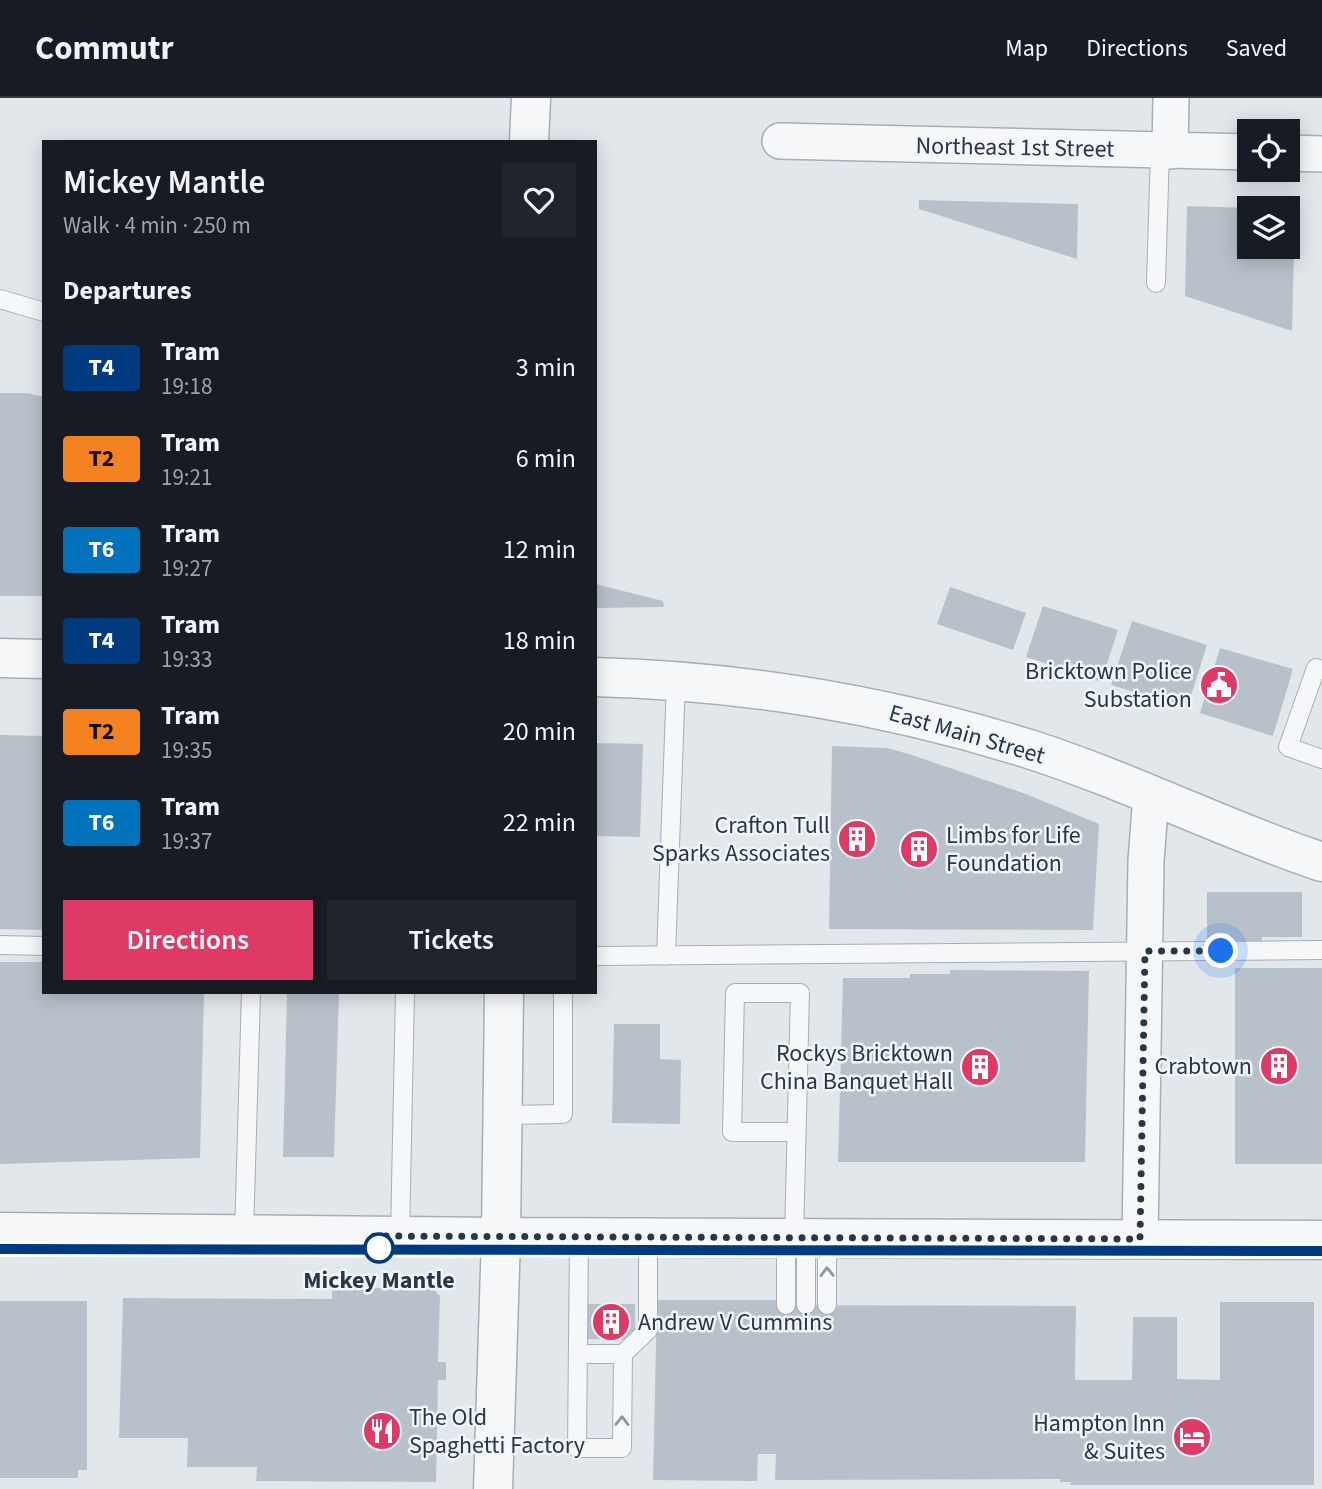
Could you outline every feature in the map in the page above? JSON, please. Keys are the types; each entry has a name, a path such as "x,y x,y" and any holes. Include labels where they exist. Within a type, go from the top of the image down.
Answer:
{"street":[{"path":"529,140 531,98"},
{"path":"1165,150 1171,98"},
{"name":"Northeast 1st Street","path":"780,141 1237,152"},
{"path":"1300,153 1322,154"},
{"path":"0,658 42,659"},
{"name":"East Main Street","path":"597,677 715,682 816,696 905,713 1031,750 1151,795 1269,844 1322,862"},
{"path":"1140,1239 1145,951 1151,795"},
{"path":"493,1489 501,1237 504,994"},
{"path":"0,1232 1322,1240"}],"lane":[{"path":"1156,282 1165,150"},
{"path":"0,299 42,311"},
{"path":"1322,670 1316,668 1288,747 1322,759"},
{"path":"666,956 676,681"},
{"path":"0,945 42,946"},
{"path":"597,956 1322,950"},
{"path":"795,1132 732,1132 735,993 800,993 795,1132 806,1305"},
{"path":"244,1235 251,994"},
{"path":"400,1236 405,994"},
{"path":"503,1115 563,1114 563,994"},
{"path":"579,1237 577,1448 622,1448 623,1354"},
{"path":"579,1354 623,1354 648,1330 648,1238"},
{"path":"786,1305 803,1238"},
{"path":"803,1238 828,1305"}],"building":[{"path":"919,200 1078,204 1077,259 919,209"},
{"path":"1187,206 1237,208 1237,259 1294,259 1292,331 1185,296"},
{"path":"0,393 27,393 42,397 42,596 0,596"},
{"path":"597,584 663,601 664,607 597,608"},
{"path":"950,587 1026,613 1013,650 937,624"},
{"path":"1043,606 1118,630 1101,682 1026,657"},
{"path":"1132,621 1207,645 1187,708 1111,685"},
{"path":"1220,648 1293,669 1273,736 1200,713"},
{"path":"0,735 42,736 42,930 0,929"},
{"path":"597,743 643,744 640,837 597,836"},
{"path":"832,746 887,748 912,755 1026,794 1099,824 1093,930 829,929"},
{"path":"1207,892 1302,892 1302,937 1262,937 1262,948 1207,948"},
{"path":"0,962 42,962 42,994 204,994 200,1158 0,1164"},
{"name":"Crabtown","path":"1235,968 1322,968 1322,1164 1235,1164"},
{"path":"950,970 1089,971 1085,1162 838,1162 843,978 910,978 910,974 950,974"},
{"path":"287,994 339,994 334,1157 283,1157"},
{"path":"614,1024 660,1024 660,1059 681,1060 680,1124 612,1123"},
{"path":"332,1288 432,1288 440,1296 438,1362 446,1362 446,1380 438,1380 436,1482 256,1481 257,1467 187,1467 188,1438 119,1438 123,1298 332,1299"},
{"path":"657,1300 777,1300 777,1305 1076,1306 1075,1380 1132,1380 1133,1317 1177,1317 1177,1379 1220,1380 1220,1302 1314,1302 1314,1485 1070,1485 1071,1482 1060,1482 1060,1479 775,1480 776,1454 758,1454 757,1481 653,1480"},
{"path":"0,1301 87,1301 87,1470 78,1470 78,1478 0,1478"},
{"name":"Andrew V Cummins","path":"588,1304 635,1304 635,1340 587,1339"}],"tram line":[{"path":"0,1249 1322,1250"},
{"name":"T4","path":"0,1249 1322,1251"}],"place":[{"name":"Bricktown Police Substation","path":"1219,685"},
{"name":"Crafton Tull Sparks Associates","path":"857,839"},
{"name":"Limbs for Life Foundation","path":"919,849"},
{"name":"Crabtown","path":"1279,1066"},
{"name":"Rockys Bricktown China Banquet Hall","path":"980,1067"},
{"name":"Mickey Mantle","path":"379,1248"},
{"name":"Andrew V Cummins","path":"611,1322"},
{"name":"The Old Spaghetti Factory","path":"382,1431"},
{"name":"Hampton Inn & Suites","path":"1192,1437"}],"route":[{"path":"379,1248 374,1236 1140,1239 1145,951 1221,951"}]}
